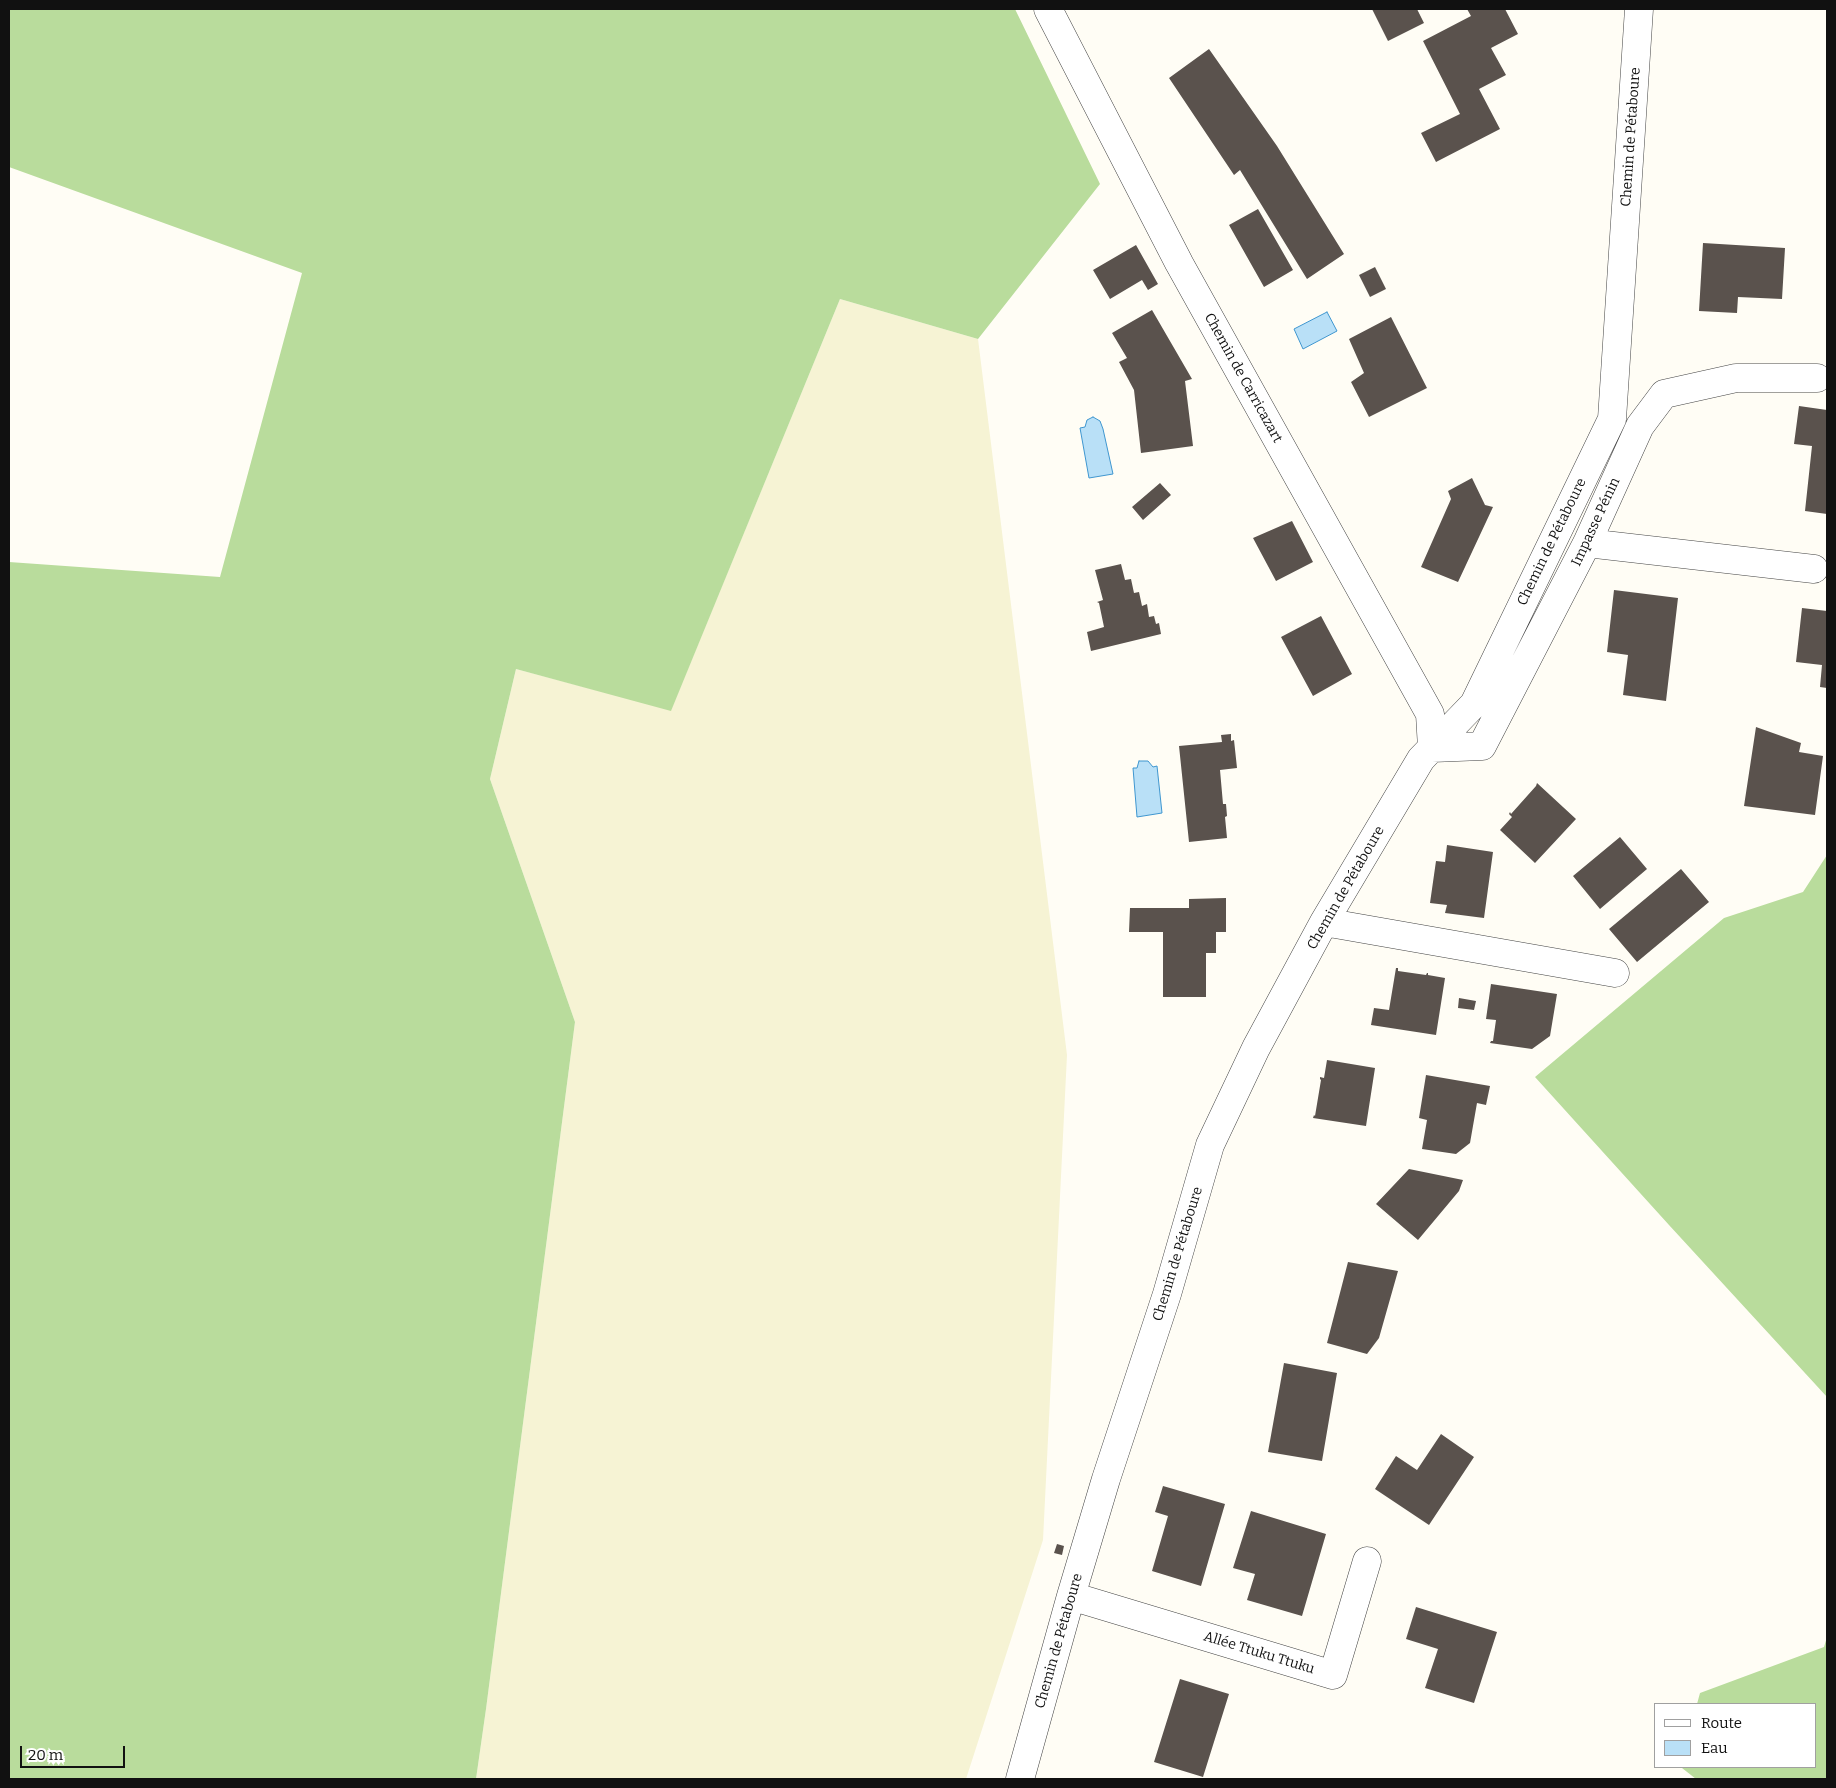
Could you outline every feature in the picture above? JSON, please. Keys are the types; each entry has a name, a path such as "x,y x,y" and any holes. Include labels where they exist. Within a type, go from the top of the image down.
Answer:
{"street":[{"name":"Chemin de Carricazart","path":"1048,9 1179,263 1430,714 1432,748"},
{"name":"Chemin de Pétaboure","path":"1020,1779 1106,1479 1167,1294 1210,1145 1256,1048 1324,922 1421,759 1474,704 1612,419 1639,9"},
{"name":"Impasse Pénin","path":"1432,748 1482,746 1587,543 1640,426 1664,394 1736,378 1817,378"},
{"path":"1587,543 1814,569"},
{"path":"1324,922 1615,973"},
{"name":"Allée Ttuku Ttuku","path":"1071,1596 1333,1675 1367,1561"}],"shaded area":[{"path":"840,299 978,339 1067,1055 1043,1540 966,1779 476,1779 575,1022 490,779 516,669 671,710"}],"green space":[{"path":"9,9 1015,9 1100,184 978,339 840,299 671,711 516,669 490,779 575,1022 476,1779 9,1779 9,562 220,577 302,273 9,167"},
{"path":"1827,855 1827,1397 1535,1077 1724,918 1803,892"},
{"path":"1827,1637 1827,1779 1696,1779 1682,1768 1816,1768 1816,1703 1697,1703 1700,1693 1824,1647"}],"water":[{"path":"1327,312 1337,331 1303,349 1294,329"},
{"path":"1093,417 1100,421 1103,429 1113,474 1089,478 1080,428 1085,427 1087,420"},
{"path":"1139,761 1148,761 1153,767 1157,766 1162,813 1137,817 1133,768 1137,768"}],"building":[{"path":"1372,9 1417,9 1424,23 1388,41"},
{"path":"1467,9 1505,9 1518,34 1491,48 1506,75 1479,89 1500,129 1436,162 1421,133 1460,114 1423,41 1471,16"},
{"path":"1209,49 1277,146 1344,254 1307,279 1240,170 1234,175 1169,78"},
{"path":"1258,209 1293,270 1264,287 1229,225"},
{"path":"1703,243 1785,248 1782,299 1738,297 1737,313 1699,311"},
{"path":"1136,245 1158,284 1148,290 1142,280 1110,299 1093,270"},
{"path":"1375,267 1386,289 1370,297 1359,275"},
{"path":"1152,310 1192,379 1185,381 1193,446 1141,453 1134,390 1119,362 1127,358 1112,333"},
{"path":"1391,317 1427,388 1369,417 1351,382 1364,373 1349,339"},
{"path":"1799,406 1827,410 1827,514 1805,511 1812,446 1794,444"},
{"path":"1472,478 1485,505 1493,507 1458,582 1421,567 1451,499 1448,491"},
{"path":"1160,483 1171,495 1143,520 1132,507"},
{"path":"1292,521 1313,562 1276,581 1253,538"},
{"path":"1121,564 1125,580 1131,579 1134,593 1139,592 1142,606 1147,604 1149,617 1154,616 1156,624 1159,623 1161,634 1091,651 1087,632 1104,627 1099,603 1097,602 1103,600 1095,570"},
{"path":"1614,590 1678,598 1666,701 1623,695 1628,655 1607,652"},
{"path":"1802,608 1827,611 1827,688 1820,687 1822,665 1796,662"},
{"path":"1321,616 1352,674 1313,696 1281,637"},
{"path":"1756,727 1801,743 1799,752 1823,756 1815,815 1744,806"},
{"path":"1231,734 1231,741 1234,740 1237,768 1220,770 1223,804 1226,804 1227,838 1189,842 1179,746 1222,742 1221,735"},
{"path":"1537,783 1576,819 1535,863 1500,830 1512,817 1509,814 1510,812 1511,814"},
{"path":"1620,837 1647,869 1600,909 1573,876"},
{"path":"1447,845 1493,852 1484,918 1445,913 1447,905 1430,903 1436,861 1445,862"},
{"path":"1681,869 1709,902 1637,962 1609,929"},
{"path":"1226,898 1226,932 1216,932 1216,953 1206,953 1206,997 1163,997 1163,932 1129,932 1130,908 1189,908 1189,899"},
{"path":"1396,968 1398,968 1398,971 1426,975 1428,973 1428,975 1445,978 1436,1035 1371,1025 1374,1008 1389,1010"},
{"path":"1491,984 1557,994 1550,1036 1532,1049 1490,1043 1493,1041 1496,1020 1486,1019"},
{"path":"1459,998 1476,1001 1474,1010 1458,1008"},
{"path":"1327,1060 1375,1068 1366,1126 1313,1118 1315,1116 1320,1077 1324,1078"},
{"path":"1426,1075 1490,1086 1486,1105 1477,1103 1470,1143 1456,1154 1422,1149 1427,1120 1419,1118"},
{"path":"1409,1169 1463,1180 1459,1191 1418,1240 1376,1204"},
{"path":"1348,1262 1398,1271 1379,1338 1367,1354 1327,1343"},
{"path":"1284,1363 1337,1373 1322,1461 1268,1452"},
{"path":"1441,1434 1474,1457 1429,1525 1375,1489 1396,1456 1417,1470"},
{"path":"1163,1486 1225,1504 1201,1586 1152,1571 1168,1516 1155,1512"},
{"path":"1251,1511 1326,1534 1302,1616 1247,1600 1255,1574 1233,1568"},
{"path":"1057,1544 1064,1546 1062,1555 1054,1553"},
{"path":"1416,1607 1497,1632 1474,1703 1425,1688 1438,1649 1406,1639"},
{"path":"1180,1679 1229,1694 1203,1777 1154,1762"}]}
